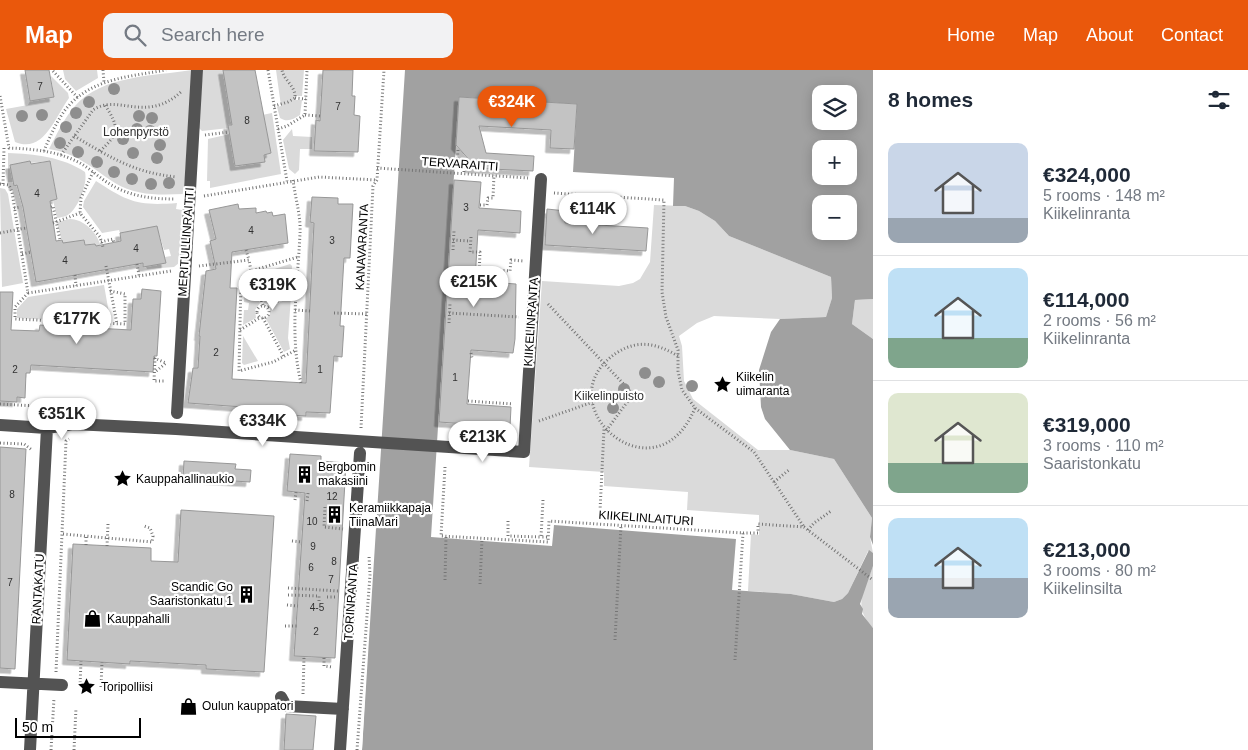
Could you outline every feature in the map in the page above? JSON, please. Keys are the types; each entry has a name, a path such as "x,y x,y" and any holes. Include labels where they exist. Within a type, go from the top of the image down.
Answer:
{"street":[{"name":"MERITULLINRAITTI","path":"176,413 197,70"},
{"name":"KIIKELINRANTA","path":"73,424 352,439 524,452 541,186"},
{"path":"0,425 47,428 73,424"},
{"name":"RANTAKATU","path":"30,750 47,428"},
{"name":"TORINRANTA","path":"340,750 360,453"},
{"path":"0,682 59,685"},
{"path":"281,697 286,706 343,709"}],"path":[{"path":"102,70 104,82"},
{"path":"44,151 61,116 78,98 104,82 145,72 166,70"},
{"path":"268,70 287,181"},
{"path":"282,70 283,75 295,90 295,98"},
{"path":"305,115 307,70"},
{"name":"KANAVARANTA","path":"362,426 373,186 377,180 384,70"},
{"path":"53,71 78,98"},
{"path":"60,155 93,110 104,104 139,108 160,106 182,91"},
{"path":"0,96 6,148 1,184 8,185 14,208 28,293"},
{"path":"274,106 295,98 306,99"},
{"path":"100,151 114,137 116,130 113,118 104,104"},
{"path":"278,129 305,115 320,116"},
{"path":"192,136 230,132"},
{"path":"74,136 115,161 147,173 190,178"},
{"path":"458,150 457,164 464,164 464,173"},
{"name":"TERVARAITTI","path":"377,168 494,175 541,186"},
{"path":"93,172 81,198 80,213 100,237 103,247"},
{"path":"480,205 488,205 488,198 493,198 494,175"},
{"path":"293,180 300,232 294,292 296,350 301,383"},
{"path":"541,186 664,200 662,292 665,311 677,343 680,381 687,399 695,408 754,452 804,527 873,580"},
{"path":"51,206 53,206 60,240"},
{"path":"14,208 21,207"},
{"path":"55,222 80,213"},
{"path":"0,234 26,228"},
{"path":"453,250 454,231"},
{"path":"101,242 113,239 114,243"},
{"path":"454,240 470,239 470,252 480,252 478,276 475,276"},
{"path":"246,250 262,305"},
{"path":"22,254 31,252"},
{"path":"296,350 267,364 239,371 242,278 251,271 298,257"},
{"path":"110,291 125,294 124,324 15,319 15,307 28,293 249,260"},
{"path":"479,269 510,271 511,260 519,261"},
{"path":"137,264 139,276"},
{"path":"106,266 117,324"},
{"path":"74,275 76,286"},
{"path":"534,289 633,394 605,430 600,511"},
{"path":"262,305 268,307 294,292"},
{"path":"448,323 450,304"},
{"path":"262,305 257,310 284,357"},
{"path":"240,330 269,314 268,307"},
{"path":"295,310 311,311"},
{"path":"334,313 368,314"},
{"path":"449,313 515,317"},
{"path":"466,314 466,321"},
{"path":"678,356 650,344 637,344 625,348 604,364 594,381 592,402 605,430 619,441 635,447 658,445 668,441 684,428 695,408"},
{"path":"471,353 472,358"},
{"path":"154,372 166,362 154,358 154,372 154,381 178,382"},
{"path":"468,401 510,404"},
{"path":"525,426 592,402"},
{"path":"0,404 74,408"},
{"path":"51,750 59,685 66,441 73,436 73,424"},
{"path":"461,433 462,424"},
{"path":"445,467 442,536 548,542 548,537 508,536 508,521"},
{"path":"774,482 790,469"},
{"path":"295,500 296,492"},
{"path":"307,502 308,493"},
{"path":"541,537 543,500"},
{"path":"325,506 324,527 356,530"},
{"path":"808,530 814,523 831,511"},
{"name":"KIIKELINLAITURI","path":"548,537 549,521 742,533"},
{"path":"107,546 108,524"},
{"path":"735,660 742,533 758,533 758,524 804,527"},
{"path":"615,640 621,525"},
{"path":"63,534 152,542 153,536 150,528 144,526"},
{"path":"86,536 86,545"},
{"path":"445,580 446,537"},
{"path":"480,584 482,538"},
{"path":"292,541 302,542"},
{"path":"357,750 370,575 370,552"},
{"path":"288,588 351,592"},
{"path":"288,595 319,596 319,603"},
{"path":"287,605 298,606"},
{"path":"286,626 297,626"},
{"path":"281,697 302,699 304,657"},
{"path":"324,658 324,666 330,666"},
{"path":"80,686 81,661"},
{"path":"101,687 102,662"},
{"path":"74,750 76,708"}],"green space":[{"path":"63,70 97,70 98,78 76,91 65,79"},
{"name":"Lohenpyrstö","path":"192,70 184,194 157,194 131,190 115,183 68,154 49,149 61,126 75,106 99,88 130,79"},
{"path":"203,70 223,70 232,125 228,125 229,128 202,131 198,127"},
{"path":"276,70 304,70 302,96 297,96 295,100 302,100 300,115 290,120 280,118 277,107 281,106"},
{"path":"51,76 68,93 69,98 48,132 41,138 34,143 15,142 6,109 28,105 30,101 54,97"},
{"path":"272,113 281,174 210,188 210,181 207,181 208,139 230,134 235,167 243,166 243,163 271,153 262,115"},
{"path":"292,129 293,136 312,137 312,149 300,149 299,170 295,174 289,169 283,140"},
{"path":"8,153 38,155 67,163 85,172 84,189 72,211 66,216 57,218 53,200 57,199 50,161 10,165 13,182 8,182"},
{"path":"96,181 117,194 134,201 152,204 177,203 176,209 182,210 179,263 174,267 147,269 146,266 166,263 165,257 171,256 169,249 164,250 157,227 120,233 119,230 102,233 83,207 84,201"},
{"path":"0,188 5,189 8,194 23,283 2,287"},
{"name":"Kiikelinpuisto","path":"654,205 685,206 699,211 715,221 729,236 831,277 832,298 826,317 780,319 714,316 697,323 679,336 682,346 684,381 693,399 758,450 790,450 834,459 872,518 870,537 873,553 868,551 848,593 842,599 834,602 791,594 748,591 751,534 759,535 759,515 687,510 688,492 604,486 604,472 529,467 542,281 619,286 633,283 640,279 650,262"},
{"path":"70,219 85,224 90,228 100,243 101,248 96,248 95,244 85,245 84,240 73,242 64,249 57,222"},
{"path":"290,264 292,266 291,291 268,304 264,303 256,275"},
{"path":"251,278 260,303 255,310 256,318 243,325 244,310 248,310 249,303 244,302 245,284"},
{"path":"104,285 110,319 106,323 17,318 17,309 28,297"},
{"path":"291,296 288,338 290,349 284,352 266,319 270,314 270,308"},
{"path":"873,299 873,339 852,324 855,300"},
{"path":"243,336 258,361 244,365 242,363"},
{"path":"873,566 873,628 863,613 861,605"}],"shaded area":[{"path":"405,70 873,70 873,299 855,300 852,324 873,339 873,545 870,537 872,518 834,459 790,450 765,419 761,407 759,370 771,332 780,319 826,317 832,298 831,277 729,236 715,221 699,211 685,206 673,206 674,178 573,172 577,104 459,97 431,537 552,546 554,525 736,539 732,590 791,594 834,602 842,599 848,593 869,550 873,553 873,566 860,604 863,609 862,614 873,628 873,750 362,750"}],"pier":[{"path":"377,459 379,459 362,750 359,750"}],"building":[{"path":"25,70 49,70 54,97 30,101"},
{"path":"223,70 255,70 271,153 264,155 265,162 235,166 228,125 232,125"},
{"path":"323,70 353,70 352,96 355,96 354,115 360,116 358,152 314,151 316,120 320,121"},
{"path":"459,97 577,104 574,149 550,148 551,130 479,126 486,153 534,156 533,171 470,168 471,162 456,145"},
{"path":"30,161 31,164 50,161 57,199 50,201 56,241 62,240 63,243 84,240 85,245 95,244 96,246 121,241 120,233 157,226 166,263 143,267 143,263 36,282 23,207 17,185 14,186 10,165"},
{"path":"454,180 481,182 479,208 521,211 520,233 478,230 475,281 516,284 515,339 513,353 471,350 467,404 511,407 510,427 439,422"},
{"path":"312,197 338,198 338,204 353,204 350,258 344,258 340,326 344,326 342,357 334,356 330,413 306,412 306,416 242,412 243,407 188,403 193,368 198,368 199,336 206,271 216,269 210,241 216,239 209,210 238,204 239,209 256,208 256,213 272,212 273,216 285,214 288,243 232,252 230,288 237,288 232,379 306,383 314,223 310,222"},
{"path":"547,209 566,211 565,223 648,228 646,251 545,245"},
{"path":"142,289 161,291 157,356 154,356 153,372 31,365 30,373 26,373 25,398 17,397 17,402 0,401 0,292 13,292 11,330 39,331 40,325 131,330 133,299 141,299"},
{"path":"0,447 26,449 15,669 0,668"},
{"path":"290,454 321,456 321,461 346,463 335,658 294,656 305,493 287,491"},
{"path":"184,461 236,464 235,469 251,470 250,482 183,478"},
{"path":"181,510 274,516 264,672 206,669 206,665 130,661 130,664 67,660 73,544 151,548 151,561 178,562"},
{"path":"286,714 316,716 313,750 284,750"}],"place":[{"name":"Kiikelin uimaranta","path":"722,384"},
{"name":"Bergbomin makasiini","path":"304,474"},
{"name":"Kauppahallinaukio","path":"122,479"},
{"name":"Keramiikkapaja TiinaMari","path":"335,515"},
{"name":"Scandic Go Saaristonkatu 1","path":"247,594"},
{"name":"Kauppahalli","path":"93,619"},
{"name":"Toripolliisi","path":"87,687"},
{"name":"Oulun kauppatori","path":"188,706"}]}
